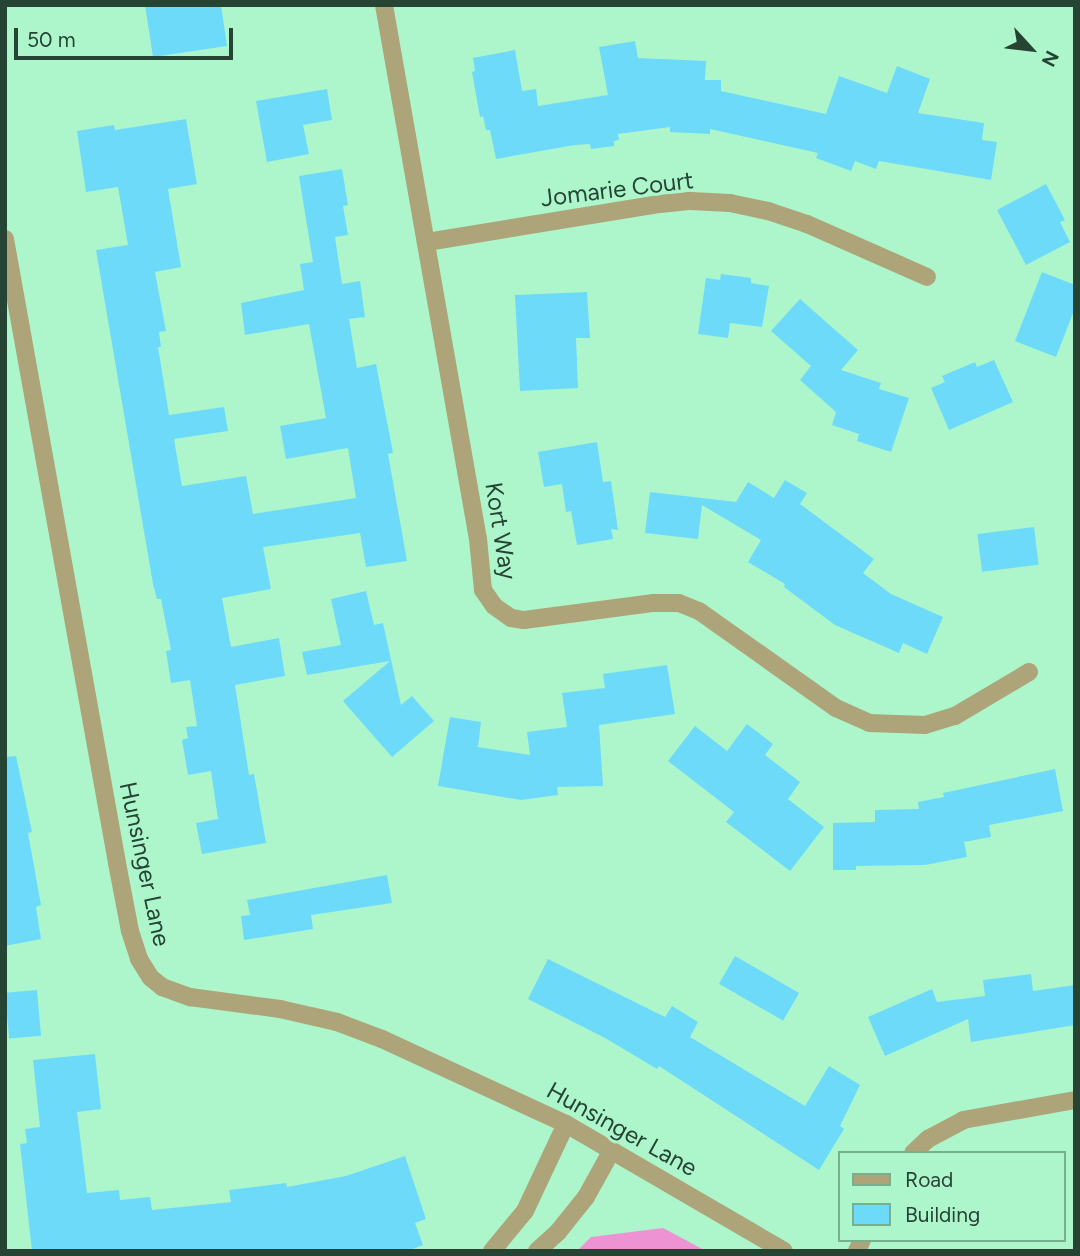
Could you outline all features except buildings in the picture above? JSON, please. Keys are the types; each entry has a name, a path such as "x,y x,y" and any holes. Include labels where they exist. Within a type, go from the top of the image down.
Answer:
{"street":[{"name":"Kort Way","path":"384,5 478,539 483,590 494,606 511,618 524,620 654,603 679,603 699,611 836,708 869,723 925,725 955,716 1029,672"},
{"name":"Jomarie Court","path":"427,242 691,201 768,211 807,224 927,277"},
{"name":"Hunsinger Lane","path":"5,239 122,891 139,959 150,978 162,987 190,997 280,1009 337,1022 475,1080 566,1124 783,1251"},
{"path":"915,1151 928,1139 963,1120 1075,1100"},
{"path":"492,1251 525,1211 566,1124"},
{"path":"537,1251 558,1232 586,1197 612,1150"}],"shaded area":[{"path":"663,1228 706,1251 577,1251 591,1237"}]}
